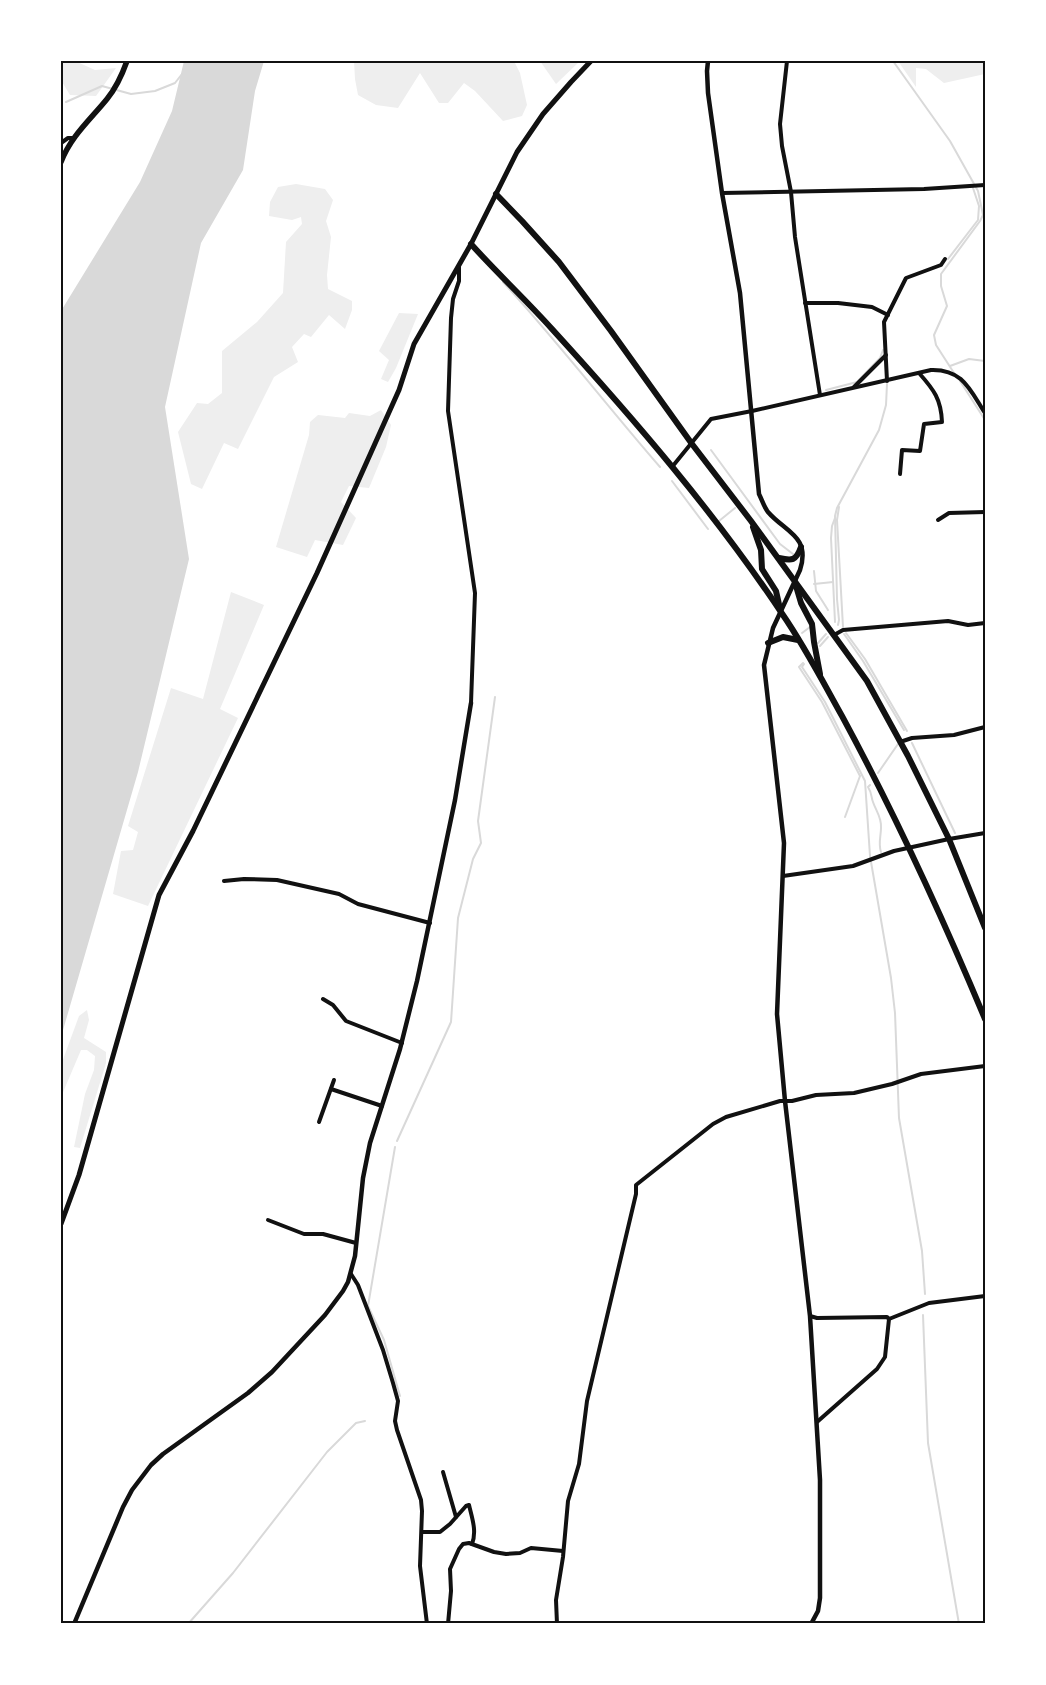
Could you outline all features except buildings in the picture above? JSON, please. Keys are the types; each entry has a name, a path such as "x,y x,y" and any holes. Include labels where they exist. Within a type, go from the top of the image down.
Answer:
{"highway":[{"path":"496,194 559,262 612,331 692,444 751,521 867,682 900,742 948,839 985,928"},
{"path":"471,244 552,329 672,467 722,531 781,612 822,680 872,772 944,923 985,1019"},
{"path":"751,521 761,550 762,569 776,591 781,612"},
{"path":"778,558 794,559 801,547"},
{"path":"795,582 801,603 812,624 822,680"},
{"path":"768,643 783,637 799,640"}],"main road":[{"path":"61,162 73,138 108,99 121,78 128,61"},
{"path":"61,1224 79,1175 159,895 194,831 317,573 399,390 414,344 471,244 517,152 543,114 592,61"}],"street":[{"path":"708,61 708,93 722,193 740,293 759,494 768,512 788,528 801,547 803,561 768,643 764,664 784,843 777,1014 810,1316 820,1480 821,1584 818,1611 810,1624"},
{"path":"787,61 780,124 782,146 791,192 795,237 820,395"},
{"path":"61,144 68,138 73,138"},
{"path":"722,193 924,189 985,185"},
{"path":"887,381 884,322 906,278 941,265 944,259"},
{"path":"74,1624 124,1507 132,1490 142,1476 163,1454 248,1393 272,1372 337,1300 346,1287 351,1274 363,1178 370,1144 402,1043 418,981 463,754 471,703 474,593 448,411 451,318 453,299 459,281 459,265"},
{"path":"805,302 872,307 888,315"},
{"path":"854,387 886,354"},
{"path":"672,467 711,419 752,412 919,373 938,370 955,375 964,382 985,413"},
{"path":"900,474 902,450 920,451 924,424 942,422 942,414 936,394 919,373"},
{"path":"979,404 985,402"},
{"path":"938,520 949,513 985,512"},
{"path":"834,636 843,630 948,620 968,625 985,623"},
{"path":"900,742 912,738 954,735 985,727"},
{"path":"783,876 853,866 894,852 948,839 985,833"},
{"path":"224,881 244,879 277,880 339,894 358,904 430,923"},
{"path":"323,999 333,1005 346,1021 402,1043"},
{"path":"557,1624 556,1600 568,1501 580,1464 587,1401 636,1194 636,1185 713,1124 726,1117 780,1101 792,1101 816,1095 854,1093 921,1074 985,1066"},
{"path":"319,1122 334,1080"},
{"path":"331,1089 382,1106"},
{"path":"268,1220 304,1234 322,1234 356,1243"},
{"path":"351,1274 358,1285 383,1350 398,1402 395,1421 397,1430 421,1500 420,1566 427,1624"},
{"path":"810,1316 817,1318 886,1317 890,1319 929,1303 985,1296"},
{"path":"816,1422 877,1369 885,1357 890,1319"},
{"path":"443,1472 456,1517"},
{"path":"422,1532 440,1532 469,1505 474,1532 472,1544"},
{"path":"448,1624 451,1591 450,1569 459,1548 463,1544 469,1543 494,1552 506,1554 520,1553 531,1548 563,1551"}],"shaded area":[{"path":"61,61 75,61 95,70 116,68 96,96 70,95 61,80"},
{"path":"184,61 264,61 255,91 243,170 201,243 165,407 189,559 138,772 61,1037 61,311 140,182 172,111"},
{"path":"354,61 514,61 520,73 527,105 522,116 503,121 475,91 464,83 448,103 439,103 420,73 398,108 376,105 358,95"},
{"path":"540,61 580,61 556,84"},
{"path":"898,61 985,61 985,74 944,83 926,69 916,68 916,87"},
{"path":"296,184 325,189 333,200 326,221 331,237 327,275 328,289 352,301 352,310 345,329 329,315 311,337 304,334 292,347 298,362 274,377 238,449 224,443 202,489 191,484 178,432 197,403 208,404 222,393 222,351 257,322 283,293 286,242 302,224 301,217 292,220 269,216 270,202 278,187"},
{"path":"399,313 418,314 396,368 388,382 381,379 389,360 379,351"},
{"path":"381,410 391,425 386,447 369,488 349,486 341,502 356,518 343,545 315,540 307,557 276,547 309,435 310,422 318,415 345,418 349,413 370,416"},
{"path":"231,592 264,605 220,709 238,718 148,906 113,894 121,851 133,850 138,832 128,826 171,688 203,699"},
{"path":"87,1010 89,1020 84,1038 106,1052 106,1063 80,1148 74,1147 85,1094 94,1070 95,1056 87,1050 81,1050 61,1097 61,1065 79,1016"}],"waterway":[{"path":"893,61 950,141 978,191 983,215 941,274 941,286 947,306 934,335 936,345 954,373"},
{"path":"66,102 102,86 131,94 155,91 175,83 182,74"},
{"path":"948,259 978,220 979,206 972,185"},
{"path":"503,282 660,467"},
{"path":"826,390 857,382 880,358 883,350"},
{"path":"950,366 969,359 985,361"},
{"path":"960,381 985,420"},
{"path":"838,625 835,516 837,508 879,430 886,405 887,384"},
{"path":"711,450 780,544 793,554"},
{"path":"672,481 708,529"},
{"path":"839,507 837,520 843,627"},
{"path":"719,521 735,508"},
{"path":"835,518 831,538 835,622"},
{"path":"814,571 816,591 828,610"},
{"path":"814,584 833,582"},
{"path":"802,633 810,627"},
{"path":"846,633 865,659 907,731"},
{"path":"818,643 826,634"},
{"path":"844,634 863,661 904,730"},
{"path":"820,646 828,637"},
{"path":"803,663 799,667 822,702 860,776 845,817"},
{"path":"804,664 802,667 825,702 865,781 870,856 891,978 895,1013 899,1118 922,1251 925,1294"},
{"path":"397,1141 451,1022 458,918 473,859 481,843 478,821 495,697"},
{"path":"912,743 955,833"},
{"path":"878,773 898,744"},
{"path":"870,785 868,787 881,821 881,852"},
{"path":"395,1147 368,1306 384,1340 400,1396"},
{"path":"923,1315 928,1443 959,1624"},
{"path":"188,1624 233,1573 327,1452 356,1423 365,1421"}]}
